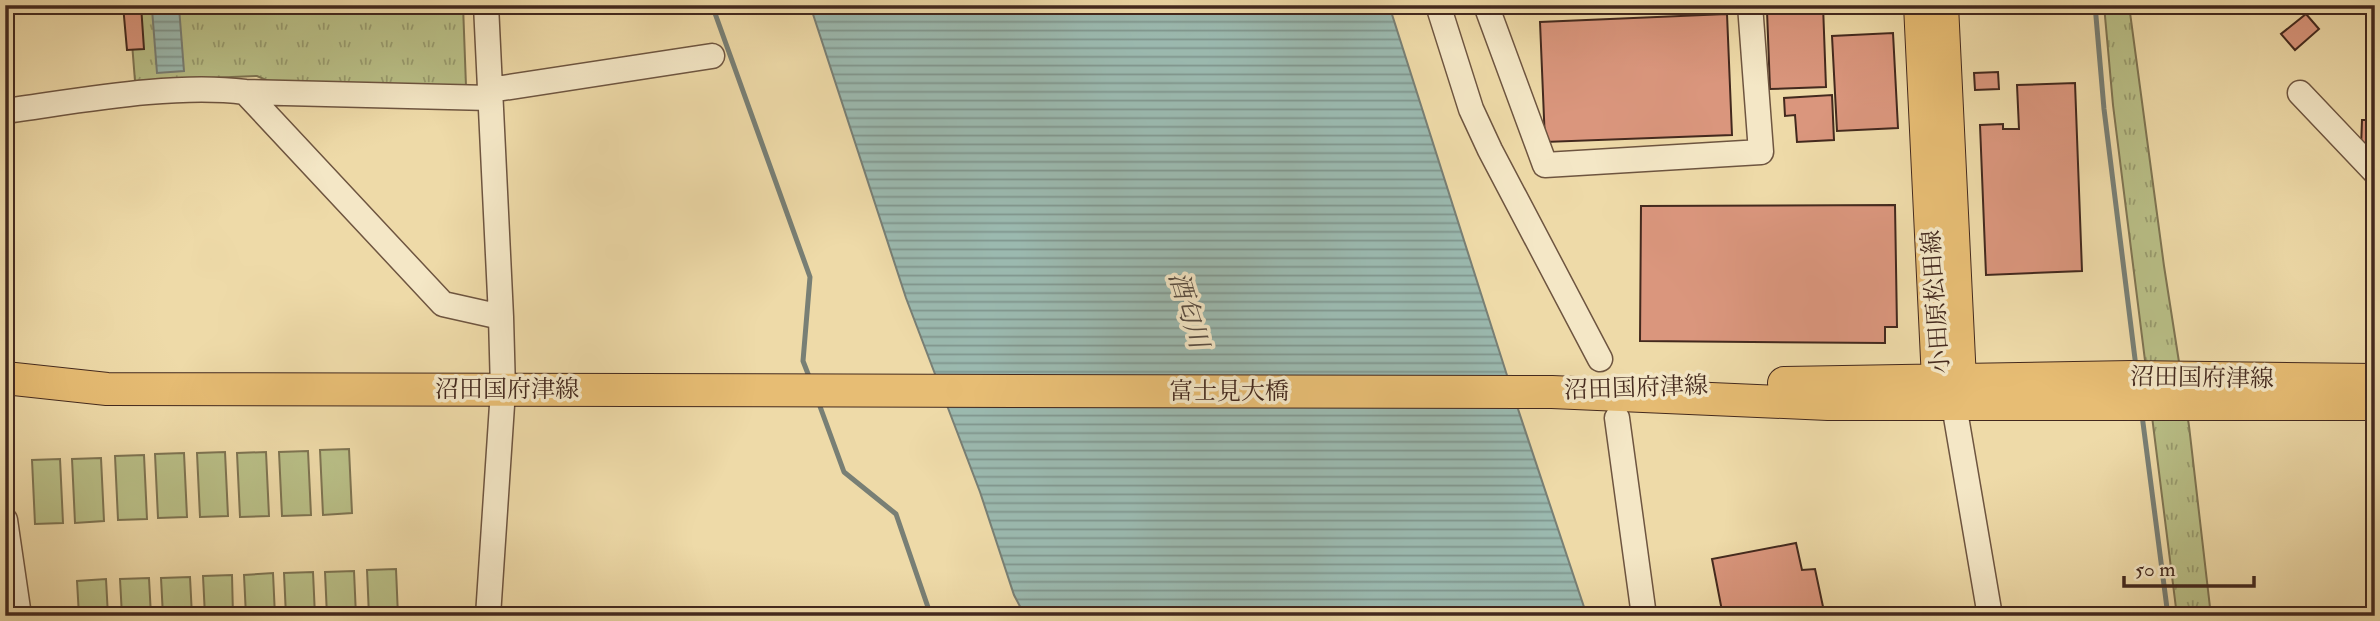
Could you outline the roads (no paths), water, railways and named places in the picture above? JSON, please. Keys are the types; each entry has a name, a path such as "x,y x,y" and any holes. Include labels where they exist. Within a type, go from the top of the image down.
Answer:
{"main road":[{"name":"小田原松田線","path":"1920,5 1951,388"},
{"name":"小田原松田線","path":"1942,5 1951,388"},
{"name":"沼田国府津線","path":"5,377 107,389"},
{"name":"沼田国府津線","path":"1552,392 1828,404 1951,388 2175,390 2375,380"},
{"name":"沼田国府津線","path":"5,400 107,389 906,390"},
{"name":"富士見大橋","path":"906,390 1552,392"},
{"name":"沼田国府津線","path":"2175,390 2375,404"}],"street":[{"path":"486,5 503,390 488,616"},
{"path":"1438,5 1471,109 1600,359"},
{"path":"1486,5 1545,165 1761,152 1750,5"},
{"path":"5,111 126,95 218,89 245,92 490,94 712,56"},
{"path":"245,92 443,304 501,317"},
{"path":"2300,93 2375,172"},
{"path":"1951,388 1990,616"},
{"path":"1617,418 1644,616"},
{"path":"5,520 19,616"}],"water":[{"name":"酒匂川","path":"810,5 1389,5 1587,616 1025,616 1014,595 980,492 906,298"},
{"path":"179,7 184,71 157,73 152,9"}],"waterway":[{"path":"712,5 810,277 803,361 810,379"},
{"path":"2095,5 2104,109 2136,367"},
{"path":"818,401 844,472 896,514 931,616"},
{"path":"2142,415 2168,616"}]}
